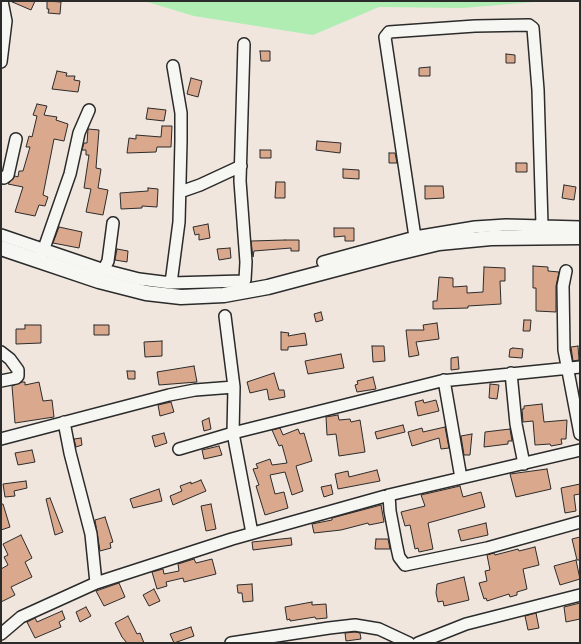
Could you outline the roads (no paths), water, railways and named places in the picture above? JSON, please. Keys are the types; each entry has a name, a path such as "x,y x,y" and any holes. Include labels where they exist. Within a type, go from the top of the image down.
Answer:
{"main road":[{"path":"1,248 41,256 146,293 174,296 224,295 268,287 389,255 439,244 491,238 580,237"}],"street":[{"path":"1,62 6,21 2,1"},
{"path":"415,237 385,37 389,32 475,26 532,26 538,90 542,225"},
{"path":"113,223 108,261 101,276 171,283 245,280 241,166 244,44"},
{"path":"171,283 179,222 181,113 173,66"},
{"path":"1,235 41,256 70,174 79,133 89,110"},
{"path":"1,177 4,178 8,175 16,139"},
{"path":"180,192 200,185 241,166"},
{"path":"323,262 415,237 475,226 542,225 580,227"},
{"path":"566,271 563,286 564,350 569,368 580,434"},
{"path":"225,316 234,387 232,432 252,533"},
{"path":"1,352 10,358 18,370 18,376 16,378 1,381"},
{"path":"179,449 232,432 444,380 580,367"},
{"path":"511,373 516,424 524,464"},
{"path":"444,380 461,478"},
{"path":"1,439 169,395 195,390 234,387"},
{"path":"64,422 70,453 91,534 96,583"},
{"path":"1,634 21,617 96,583 252,533 389,495 580,450"},
{"path":"389,495 390,511 399,557 405,565 487,548 580,522"},
{"path":"418,643 466,624 580,595"},
{"path":"231,643 355,625 379,630 409,643"}]}
